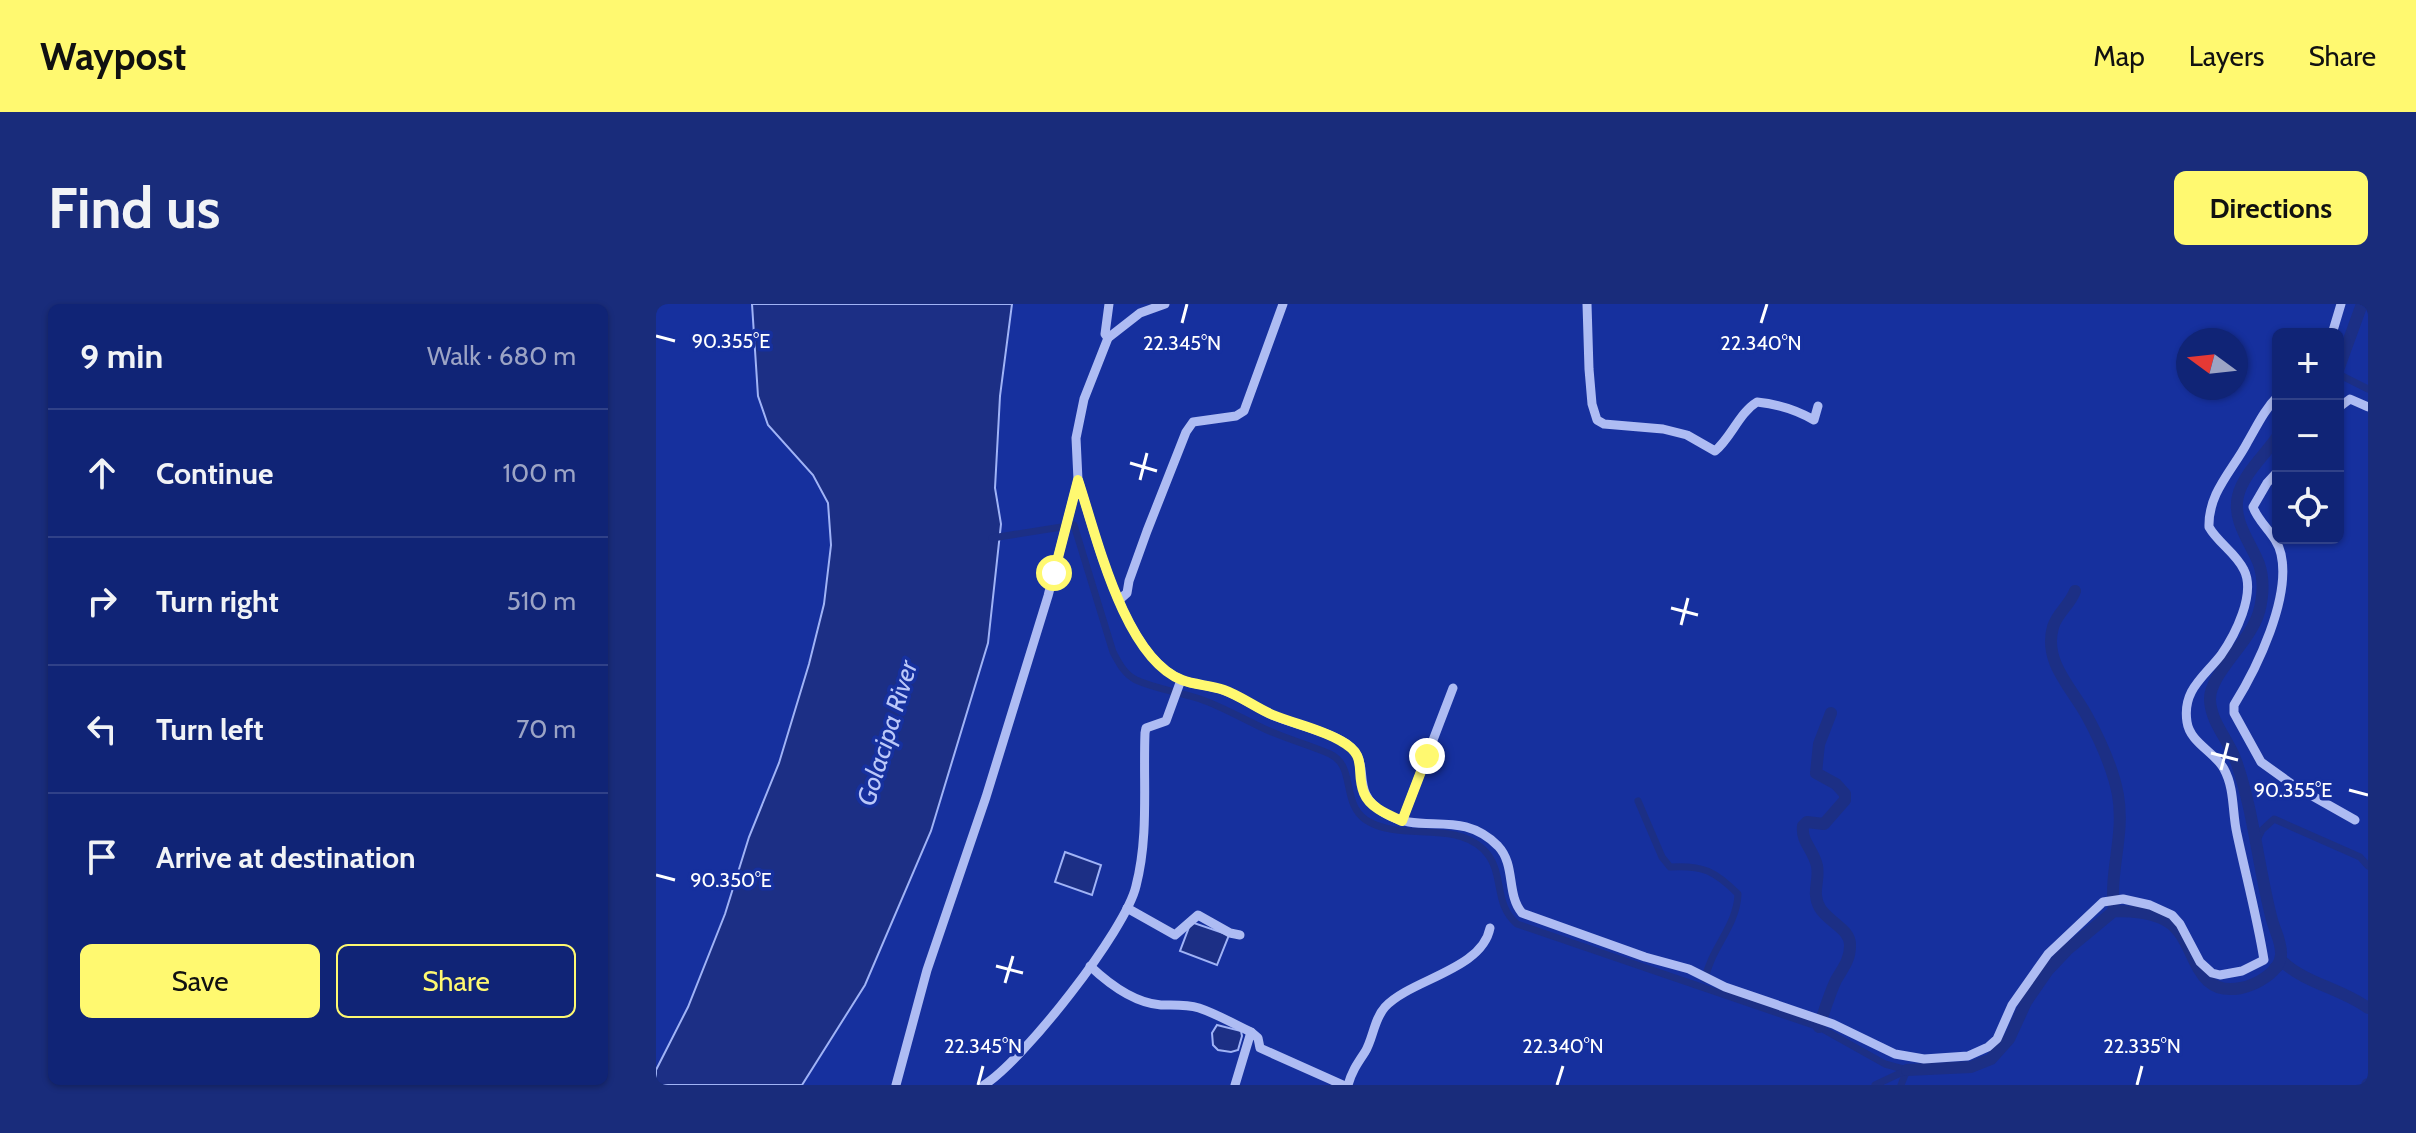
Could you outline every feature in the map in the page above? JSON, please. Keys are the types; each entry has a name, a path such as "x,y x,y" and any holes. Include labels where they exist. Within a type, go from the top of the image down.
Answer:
{"street":[{"path":"1108,338 1105,334 1109,304"},
{"path":"1165,304 1140,313 1108,338 1084,399 1076,438 1078,480 1119,600 1132,632 1157,662 1181,680 1225,690 1271,714 1341,740 1357,753 1366,797 1386,814 1402,821 1456,823 1488,838 1504,854 1516,905 1530,918 1689,969 1744,994 1808,1014 1879,1048 1909,1057 1954,1058 1977,1054 1997,1039 2012,1005 2048,954 2103,902 2123,899 2150,905 2172,915 2200,962 2212,973 2220,975 2242,971 2264,960 2249,877 2236,832 2229,782 2224,768 2190,732 2186,703 2193,686 2229,642 2240,616 2248,582 2239,562 2209,527 2211,506 2264,411 2274,400"},
{"path":"1119,600 1127,593 1147,531 1186,432 1193,422 1221,419 1244,411 1283,304"},
{"path":"1587,304 1592,404 1597,420 1604,424 1663,429 1687,435 1715,451 1730,429 1757,402 1770,402 1796,410 1814,420 1818,406"},
{"path":"2334,328 2341,304"},
{"path":"2344,404 2350,399 2368,407"},
{"path":"2277,472 2253,507 2277,542 2281,554 2278,605 2265,647 2234,705 2234,713 2261,762 2293,785 2355,820"},
{"path":"896,1085 927,970 986,797 1048,596 1078,480"},
{"path":"984,1085 1039,1032 1090,966 1127,908 1138,882 1144,827 1146,728 1166,721 1176,701 1181,680"},
{"path":"1402,821 1453,688"},
{"path":"1127,908 1175,935 1198,915 1230,933 1240,935"},
{"path":"1090,966 1102,978 1138,1000 1198,1008 1251,1032 1258,1038 1260,1048 1274,1056 1346,1085 1354,1066 1366,1051 1384,1008 1474,955 1489,936 1490,928"},
{"path":"1235,1085 1251,1032"}],"water":[{"name":"Golacipa River","path":"752,304 1012,304 1000,396 995,488 1001,524 988,643 931,831 865,985 802,1085 656,1085 656,1070 688,1007 779,763 824,604 831,545 828,503 813,475 768,425 758,396"},
{"path":"1065,852 1101,865 1092,895 1055,882"},
{"path":"1191,922 1229,935 1217,965 1180,951"},
{"path":"1217,1025 1241,1031 1238,1050 1218,1050 1213,1045 1212,1033"}],"waterway":[{"path":"2344,354 2362,304"},
{"path":"2344,377 2368,389"},
{"path":"1907,1070 1971,1067 1991,1059 2009,1039 2026,1002 2048,970 2114,911 2148,914 2167,921 2177,929 2203,976 2224,989 2253,984 2266,977 2280,961 2280,946 2267,900 2247,800 2236,761 2214,716 2210,700 2216,680 2259,612 2261,570 2243,532 2237,505 2245,480 2272,444"},
{"path":"992,538 1074,525 1113,652 1128,675 1144,683 1209,702 1275,733 1330,754 1343,767 1353,804 1366,820 1394,830 1457,835 1471,840 1490,858 1504,907 1517,924 1819,1027 1885,1064 1907,1070 1901,1085"},
{"path":"2075,591 2053,627 2052,652 2055,663 2097,735 2116,785 2120,825 2114,911"},
{"path":"1819,1027 1833,986 1850,951 1847,935 1817,902 1817,866 1803,832 1807,822 1824,824 1845,800 1845,794 1836,784 1816,773 1819,744 1831,713"},
{"path":"1638,801 1662,857 1670,867 1708,871 1738,894 1729,927 1705,979"},
{"path":"2255,844 2262,830 2274,819 2360,857 2368,866"},
{"path":"2275,968 2283,962 2368,1008"},
{"path":"1875,1085 1907,1070"}],"route":[{"path":"1054,573 1078,480 1132,632 1166,670 1181,680 1225,690 1271,714 1341,740 1357,753 1363,791 1371,804 1402,821 1427,756"}]}
